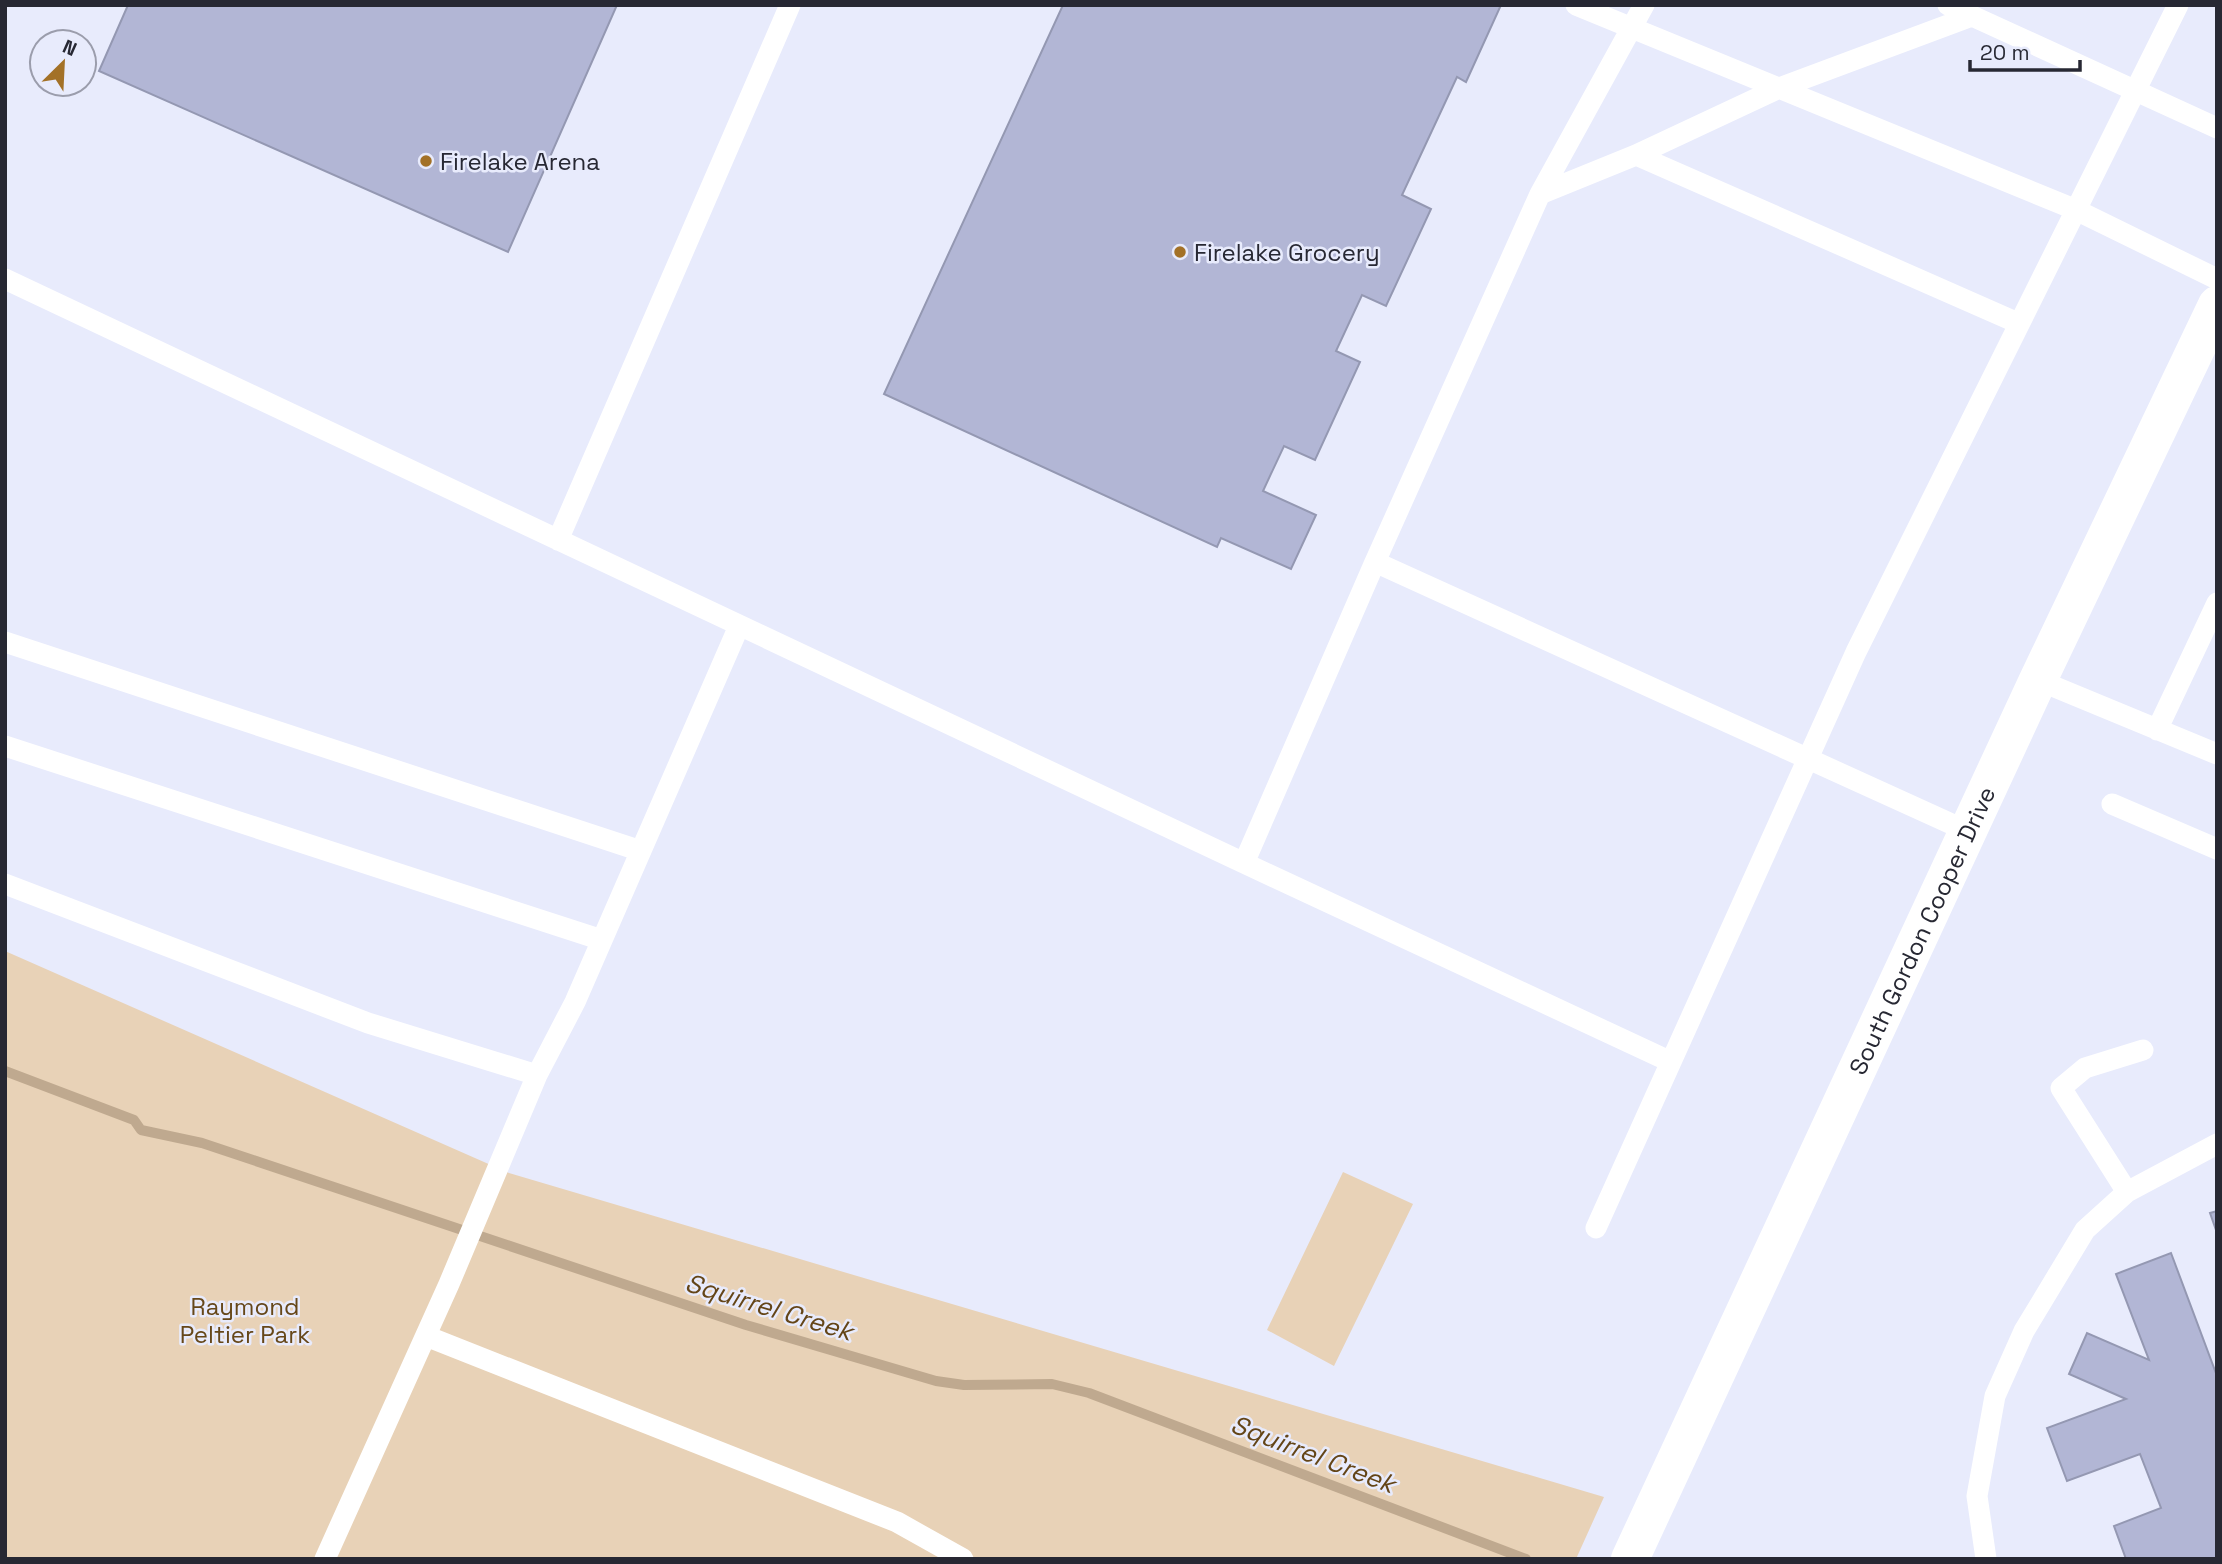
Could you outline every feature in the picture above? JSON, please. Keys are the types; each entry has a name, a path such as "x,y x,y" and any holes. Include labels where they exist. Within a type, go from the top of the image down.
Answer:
{"main road":[{"name":"South Gordon Cooper Drive","path":"1637,1543 1967,831 2217,305"}],"lane":[{"path":"558,540 790,5"},
{"path":"1576,5 2074,209 2217,279"},
{"path":"1244,863 1540,194 1644,5"},
{"path":"1948,5 2217,128"},
{"path":"1596,1228 1807,758 2074,209 2137,91 2178,5"},
{"path":"1540,194 1636,155 1779,88 1972,16"},
{"path":"1636,155 2018,323"},
{"path":"5,279 1669,1061"},
{"path":"1375,562 1967,831"},
{"path":"2157,730 2217,603"},
{"path":"325,1559 426,1336 537,1075 575,1002 739,626"},
{"path":"5,642 641,851"},
{"path":"2038,680 2217,754"},
{"path":"5,746 602,940"},
{"path":"2112,804 2217,849"},
{"path":"5,884 368,1023 537,1075"},
{"path":"2127,1192 2061,1087 2085,1068 2143,1051"},
{"path":"1986,1559 1977,1496 1995,1396 2024,1331 2085,1230 2127,1192 2217,1144"},
{"path":"426,1336 897,1522 963,1559"}],"green space":[{"name":"Raymond Peltier Park","path":"5,951 509,1173 1604,1497 1576,1559 5,1559"},
{"path":"1343,1172 1413,1204 1334,1366 1267,1330"}],"building":[{"name":"Firelake Arena","path":"128,5 617,5 508,252 99,71"},
{"name":"Firelake Grocery","path":"1063,5 1501,5 1466,82 1457,77 1402,195 1431,209 1386,306 1362,295 1336,351 1360,362 1315,460 1284,446 1263,491 1316,515 1291,569 1221,538 1217,547 884,394"},
{"path":"2217,1211 2217,1233 2210,1213"},
{"path":"2171,1253 2217,1376 2217,1559 2126,1559 2114,1526 2161,1508 2140,1454 2067,1481 2047,1428 2126,1399 2069,1374 2087,1333 2149,1360 2116,1274"}],"waterway":[{"name":"Squirrel Creek","path":"5,1071 134,1120 141,1130 202,1143 746,1325 936,1381 964,1385 1052,1384 1089,1393 1526,1559"}],"place":[{"name":"Firelake Arena","path":"426,161"},
{"name":"Firelake Grocery","path":"1180,252"}]}
